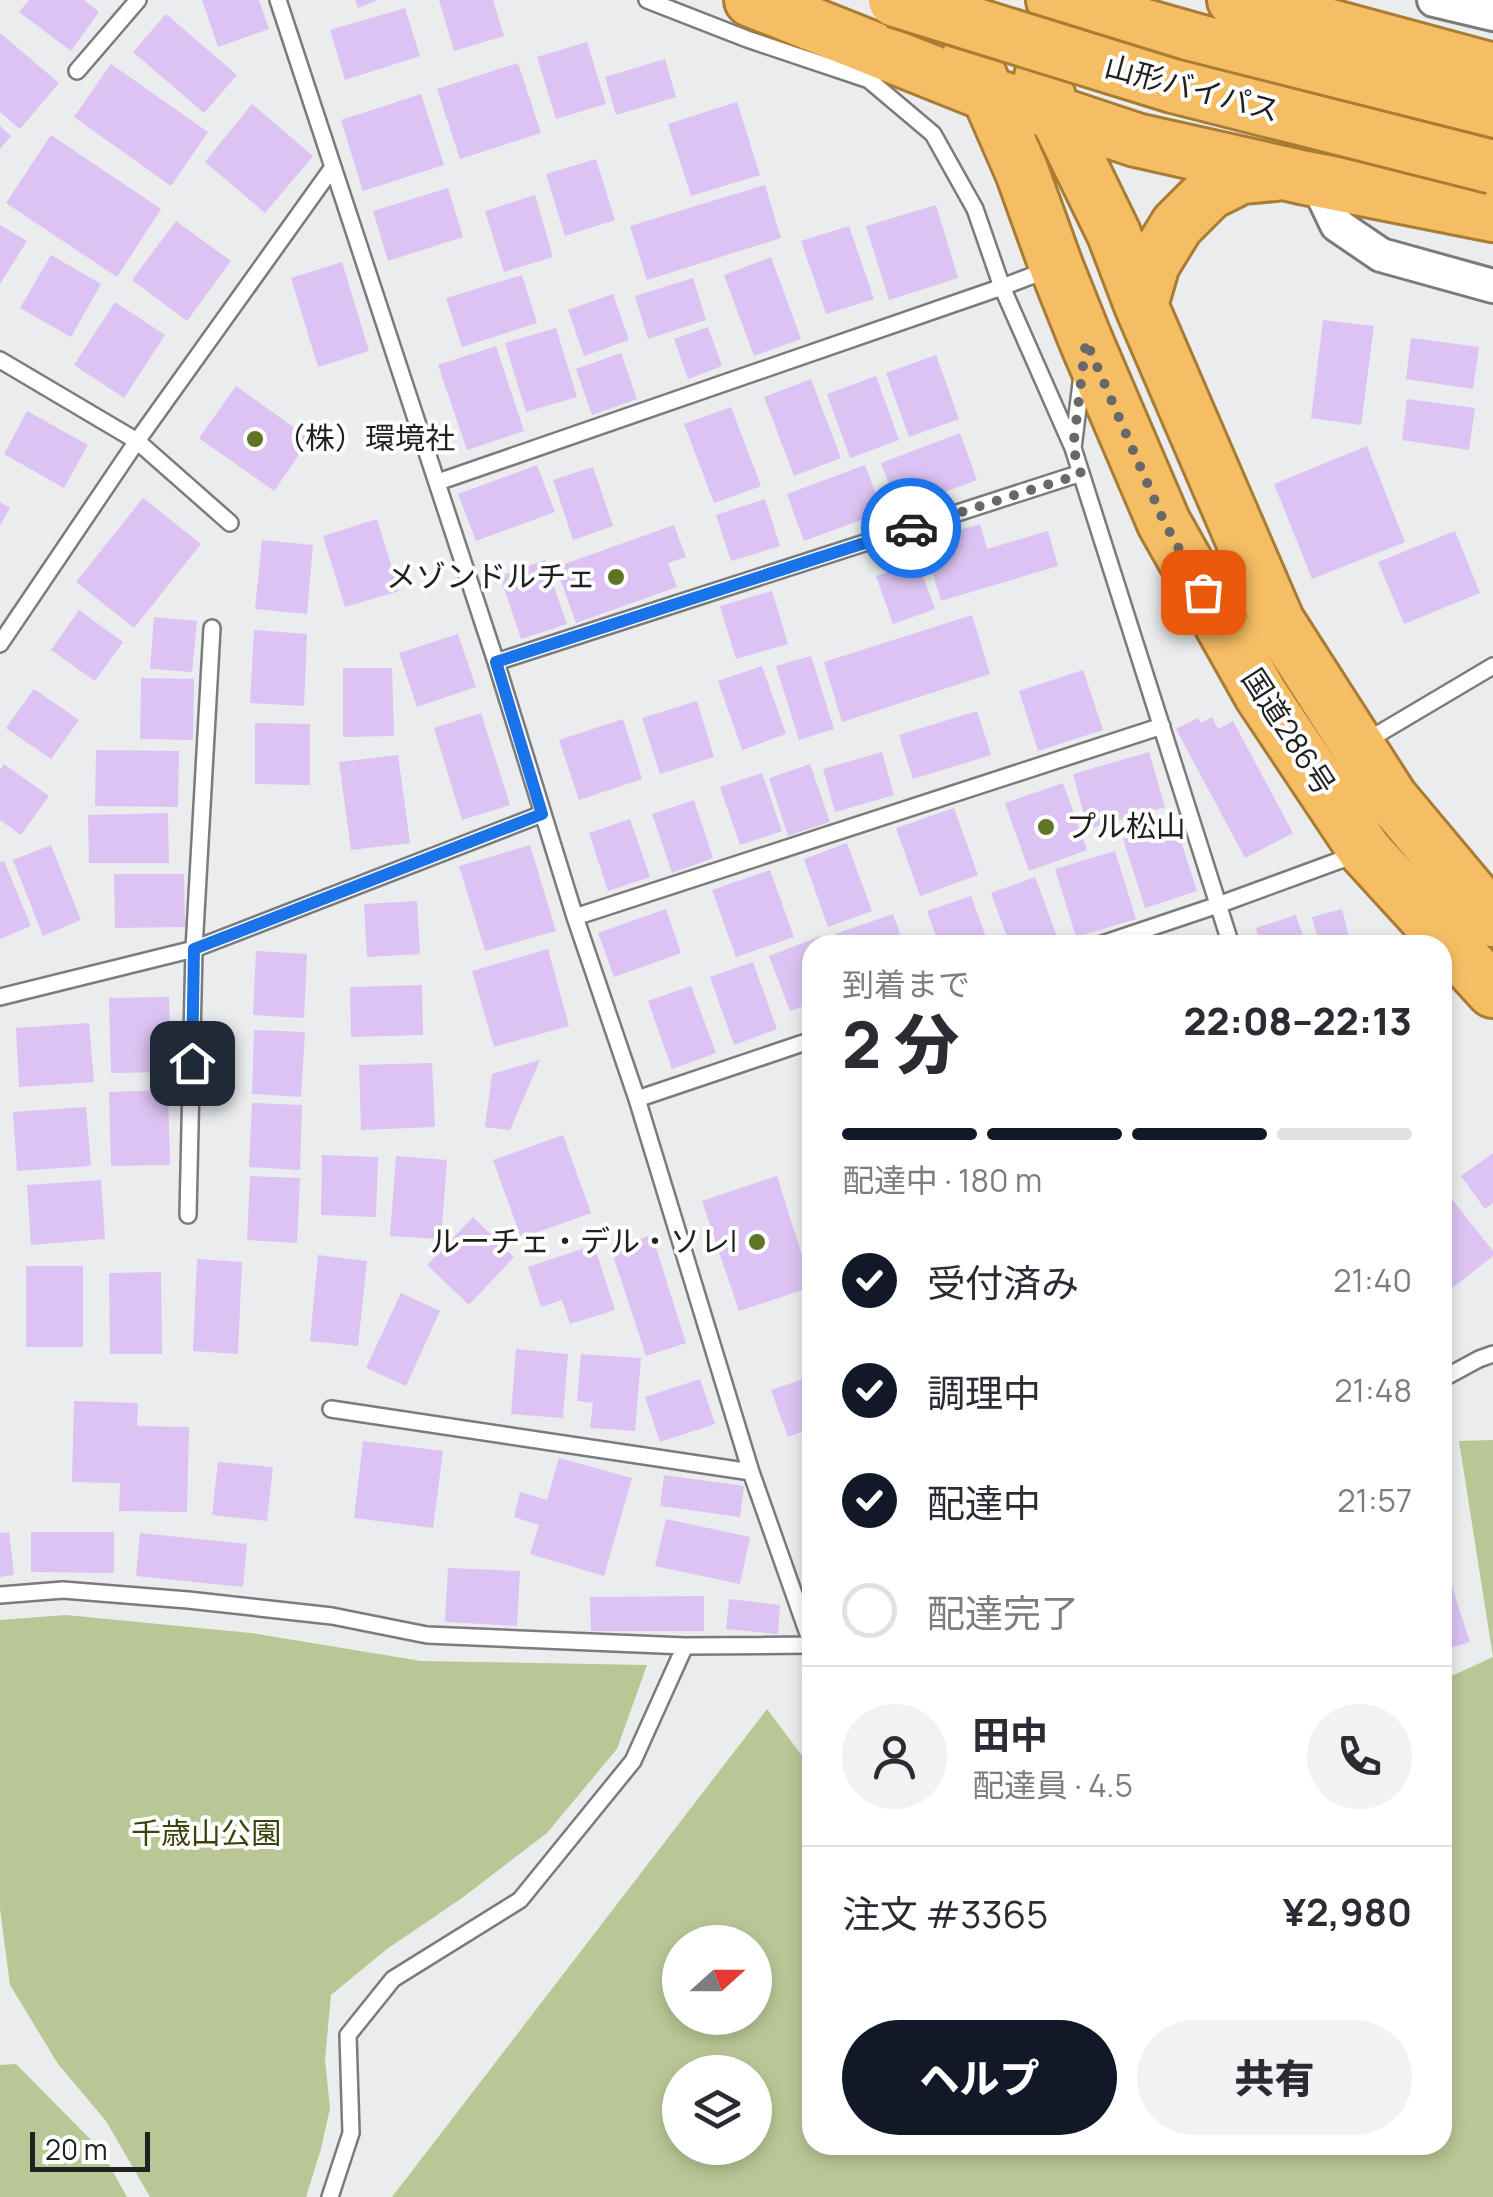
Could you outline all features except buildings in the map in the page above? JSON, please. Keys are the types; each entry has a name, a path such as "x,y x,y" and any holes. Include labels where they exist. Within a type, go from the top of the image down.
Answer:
{"highway":[{"path":"751,0 1048,95 1136,140 1493,215"},
{"name":"山形バイパス","path":"895,0 1173,86 1493,167"},
{"name":"山形バイパス","path":"1053,0 1276,63 1493,115"},
{"path":"1234,0 1493,70"},
{"name":"国道286号","path":"978,74 1022,172 1086,341 1164,522 1261,695 1366,850 1443,935"},
{"name":"国道286号","path":"1048,95 1114,234 1141,306 1278,622 1391,798 1493,920"},
{"path":"1141,306 1153,264 1177,225 1209,193 1241,177 1300,176"},
{"name":"国道286号","path":"1452,945 1493,991"}],"street":[{"path":"1434,0 1493,14"},
{"path":"1300,176 1336,225 1381,254 1493,286"}],"lane":[{"path":"77,71 138,0"},
{"path":"278,0 438,482 752,1472 802,1616"},
{"path":"647,0 869,80 933,134 975,209 1002,288 1073,448 1228,935"},
{"path":"0,644 137,441 333,167"},
{"path":"438,482 1056,266"},
{"path":"1073,448 1086,341"},
{"path":"0,360 137,441 230,522"},
{"path":"496,662 1081,474"},
{"path":"188,1214 194,949 212,628"},
{"path":"1357,746 1493,666"},
{"path":"574,917 1162,726"},
{"path":"0,997 194,949 542,814"},
{"path":"1129,935 1366,850"},
{"path":"636,1099 802,1043"},
{"path":"1452,1374 1493,1354"},
{"path":"331,1409 752,1472"},
{"path":"0,1595 63,1590 188,1600 332,1616 427,1635 685,1646 802,1645"},
{"path":"330,2197 350,2133 348,2035 392,1979 520,1900 633,1761 685,1646"}],"green space":[{"path":"1493,1440 1493,1657 1459,1441"},
{"name":"千歳山公園","path":"66,1615 251,1633 421,1661 647,1665 617,1749 547,1833 387,1949 331,1995 325,2060 330,2108 306,2197 150,2197 106,2121 58,2064 10,1985 0,1909 0,1620"},
{"path":"1493,1657 1493,2197 392,2197 767,1709 802,1756 802,2155 1452,2155 1452,1676"},
{"path":"16,2064 101,2150 127,2197 0,2197 0,2065"}],"way so far":[{"path":"911,528 1081,474 1073,448 1086,341 1164,522 1203,592"}],"place":[{"name":"（株）環境社","path":"255,439"},
{"name":"メゾンドルチェ","path":"616,577"},
{"name":"プル松山","path":"1046,827"},
{"name":"ルーチェ・デル・ソレI","path":"757,1242"}],"route":[{"path":"192,1063 194,949 542,814 496,662 911,528"}]}
